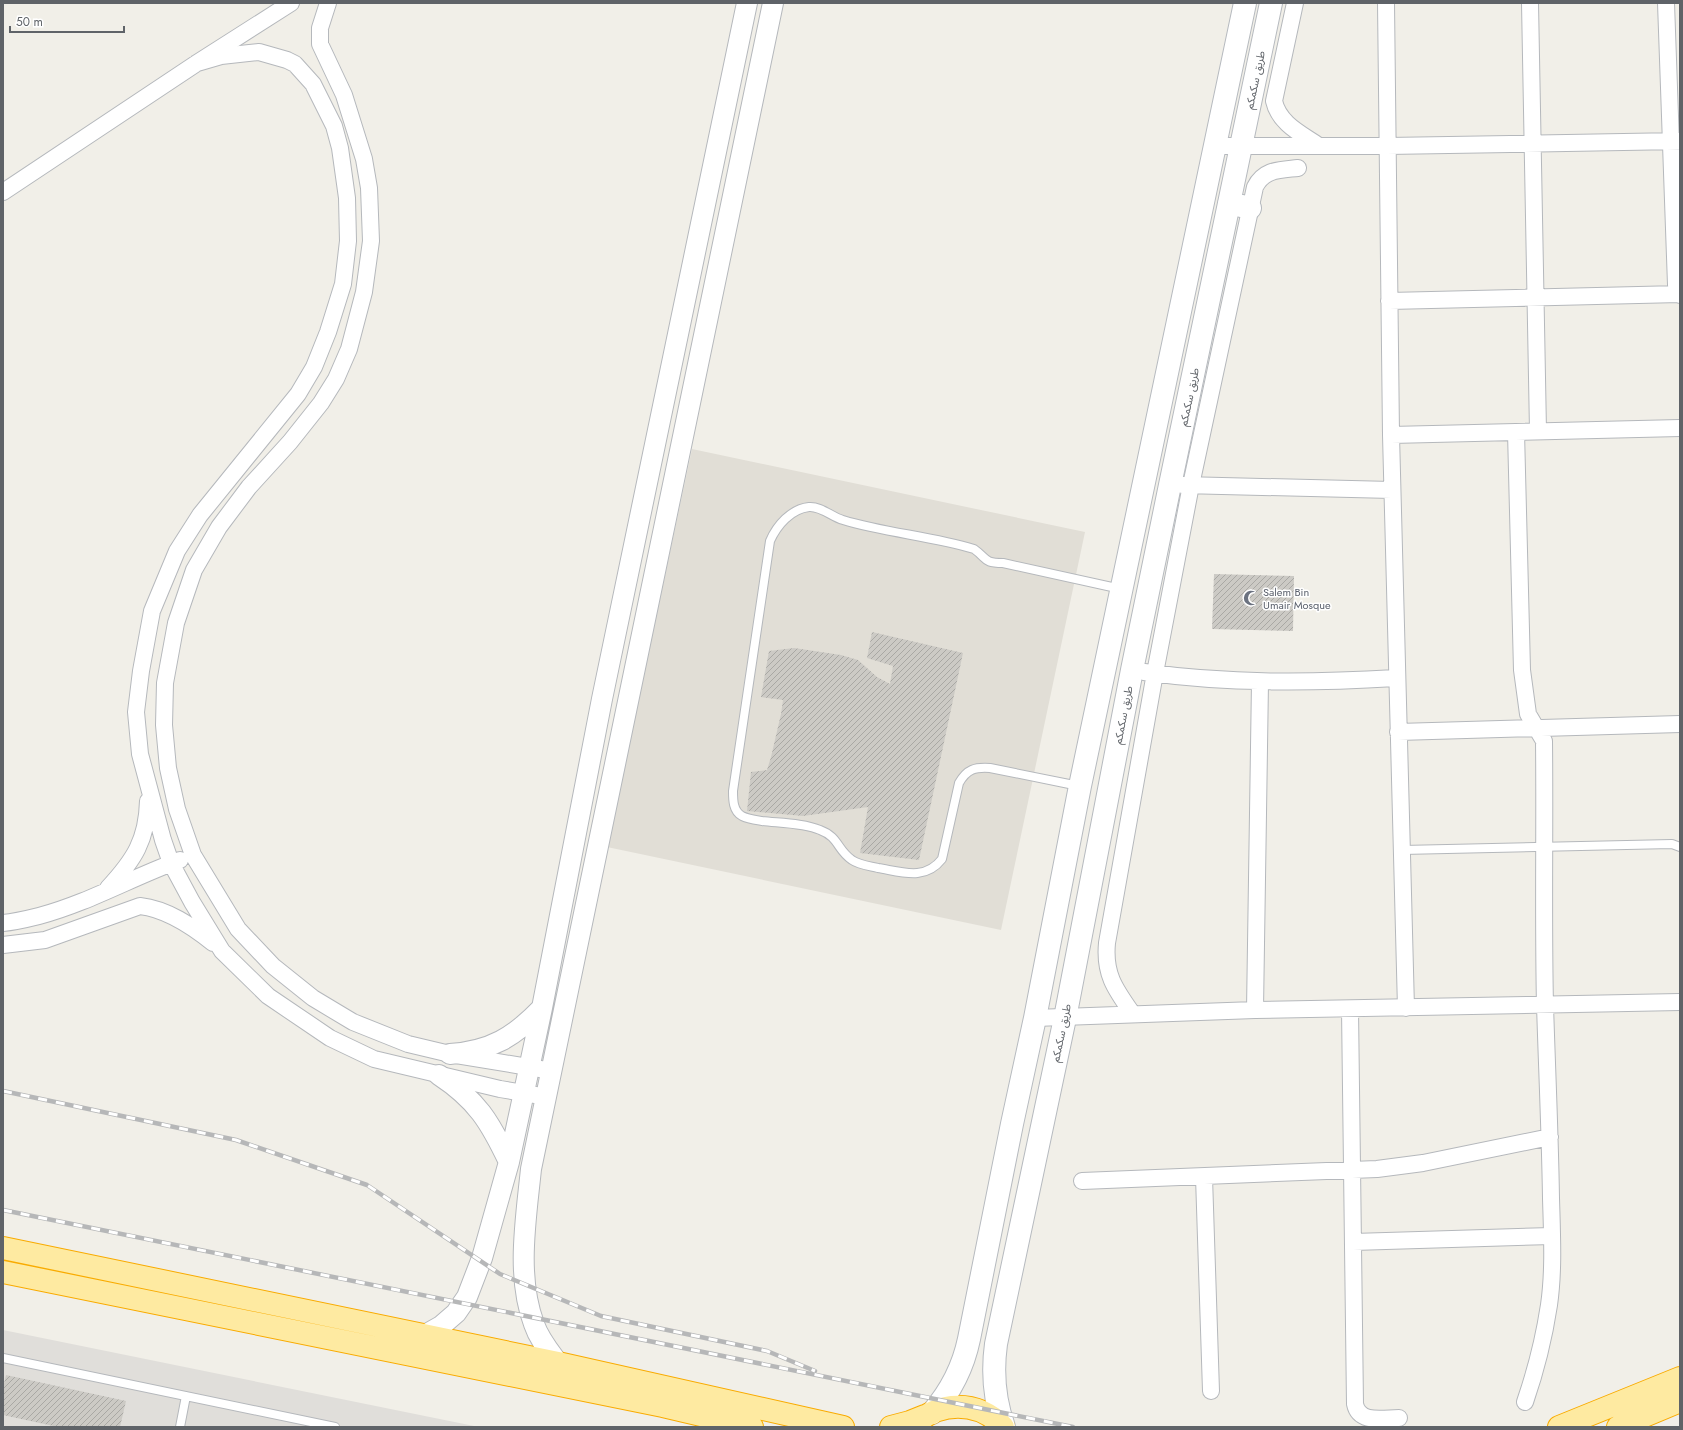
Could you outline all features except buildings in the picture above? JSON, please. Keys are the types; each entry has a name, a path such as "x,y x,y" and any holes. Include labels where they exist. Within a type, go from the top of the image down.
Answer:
{"highway":[{"path":"3,1248 558,1363 843,1427"},
{"path":"3,1272 662,1406 752,1427"},
{"path":"1560,1427 1680,1378"},
{"path":"1618,1427 1680,1401"},
{"path":"891,1427 924,1418 948,1407 971,1408 993,1417 1003,1427"}],"main road":[{"path":"924,1418 950,1389 957,1376 966,1352 1035,1018 1080,786 1245,3"},
{"name":"طريق سكمكم","path":"1003,1427 994,1386 994,1358 1065,1018 1132,670 1180,485 1229,203 1271,3"},
{"path":"1229,203 1250,208"}],"street":[{"path":"3,192 196,62 291,3"},
{"path":"328,3 320,28 320,44 346,102 364,159 369,188 371,241 364,292 349,349 336,379 320,403 290,442 250,487 219,527 194,570 176,623 165,683 164,725 168,768 176,802 193,855 238,929 273,966 313,998 353,1022 408,1044 450,1054 552,1071"},
{"path":"425,1335 441,1326 456,1313 468,1297 482,1258 509,1162 542,1008 602,699 748,3"},
{"path":"558,1363 544,1345 534,1325 527,1304 524,1282 525,1225 531,1169 773,3"},
{"path":"1295,3 1274,101 1279,114 1284,121 1320,146"},
{"path":"1386,3 1392,490 1406,1008"},
{"path":"1530,3 1538,431"},
{"path":"1389,301 1680,295 1676,285 1676,142 1666,3"},
{"path":"196,62 221,56 259,52 287,60 295,64 313,84 334,126 340,148 347,198 348,241 343,284 328,332 314,367 298,394 200,515 177,552 152,612 142,664 136,712 140,754 148,788 163,840 172,863 192,902 222,950"},
{"path":"1216,146 1387,146 1676,142"},
{"path":"1132,1014 1115,990 1110,979 1107,967 1106,949 1155,673 1180,485 1255,187 1263,176 1274,171 1298,168"},
{"path":"1391,435 1680,428"},
{"path":"1516,432 1522,670 1528,714 1544,741 1545,1004 1552,1236 1552,1270 1544,1337 1536,1370 1525,1402"},
{"path":"1180,485 1392,490"},
{"path":"1132,670 1207,679 1260,682 1328,682 1396,678"},
{"path":"1255,1010 1260,682"},
{"path":"1398,732 1680,724"},
{"path":"102,894 125,870 137,851 144,835 148,816 148,788"},
{"path":"3,923 11,923 58,911 193,855"},
{"path":"3,945 45,940 140,906 155,908 201,933 222,950 268,996 330,1038 374,1059 440,1075 547,1097"},
{"path":"1035,1018 1255,1010 1680,1002"},
{"path":"450,1054 467,1053 498,1043 513,1035 542,1008"},
{"path":"1350,1009 1356,1407 1360,1414 1366,1418 1398,1418"},
{"path":"440,1075 458,1088 474,1103 488,1120 509,1162"},
{"path":"1082,1181 1377,1169 1409,1165 1550,1137"},
{"path":"1204,1177 1211,1391"},
{"path":"1353,1242 1552,1236"}],"lane":[{"path":"1080,786 990,768 978,767 969,770 963,775 960,782 942,859 936,868 916,874 856,863 844,854 832,836 818,829 741,816 736,810 733,802 733,792 770,541 774,531 783,521 800,509 811,507 855,523 974,550 985,560 991,563 1003,563 1122,589"},
{"path":"1402,850 1672,844 1680,847"},
{"path":"3,1358 335,1427"},
{"path":"180,1427 186,1396"}],"shaded area":[{"path":"692,449 1085,532 1001,930 607,847"},
{"path":"3,1330 479,1427 3,1427"}],"railway":[{"path":"3,1091 236,1140 367,1185 500,1274 601,1316 767,1351 815,1371"},
{"path":"3,1210 1073,1427"}],"place":[{"name":"Salem Bin Umair Mosque","path":"1251,598"}]}
